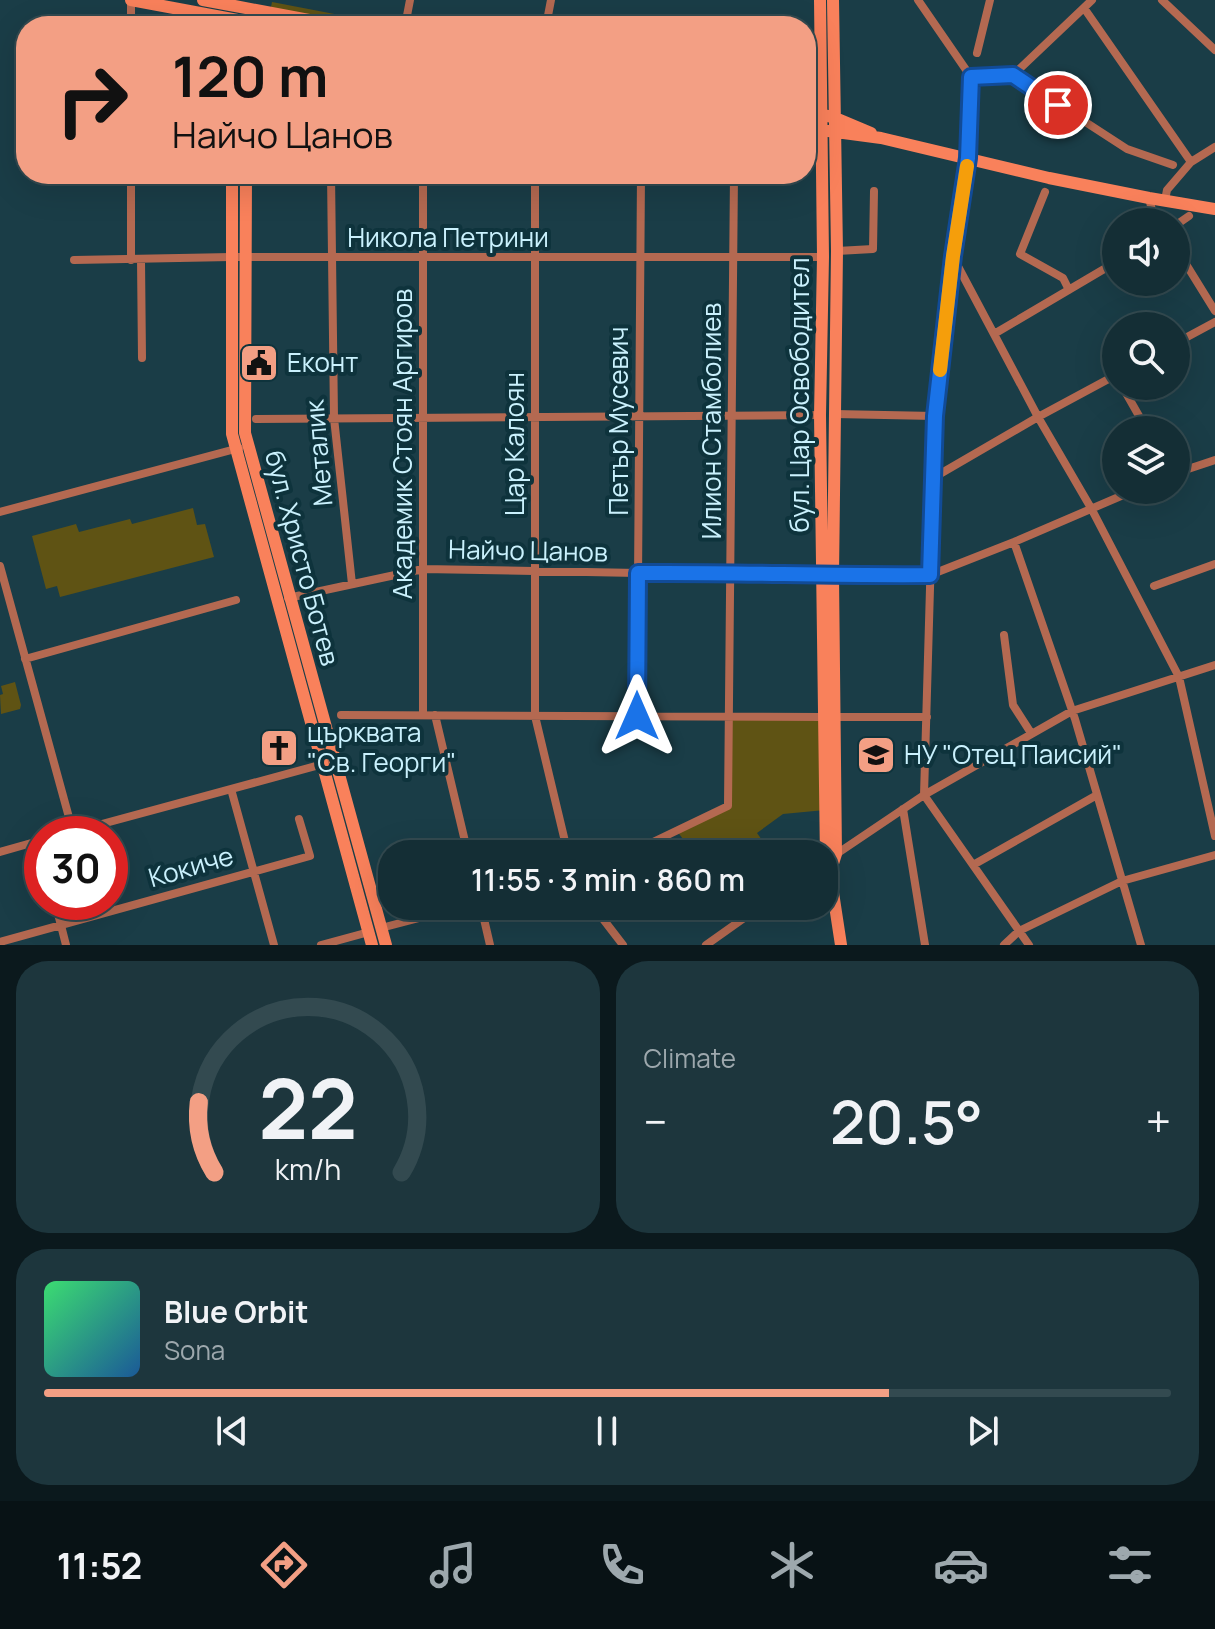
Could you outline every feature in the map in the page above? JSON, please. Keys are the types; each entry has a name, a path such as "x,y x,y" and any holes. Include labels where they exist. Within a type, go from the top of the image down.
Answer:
{"street":[{"path":"131,0 266,16"},
{"path":"203,0 243,13"},
{"path":"820,0 828,132"},
{"path":"827,116 833,0"},
{"path":"918,0 971,77 968,158 953,256 935,416 924,795 1029,945"},
{"path":"977,53 990,0"},
{"path":"1013,75 1092,0"},
{"path":"1162,0 1215,50"},
{"path":"1084,8 1182,147 1189,165"},
{"path":"971,77 1013,75 1127,149 1173,165 1189,165"},
{"path":"816,114 881,138"},
{"path":"816,130 881,138 1049,178 1215,209"},
{"name":"бул. Цар Освободител","path":"828,132 837,251 823,717 828,840"},
{"name":"бул. Цар Освободител","path":"828,132 820,415 834,840"},
{"path":"1173,165 1182,147"},
{"path":"1165,200 1167,190 1189,165 1215,147"},
{"path":"132,184 142,358"},
{"name":"бул. Христо Ботев","path":"232,184 231,418 284,599 374,935 386,945"},
{"name":"бул. Христо Ботев","path":"241,448 244,418 246,184"},
{"name":"Металик","path":"331,184 334,418 352,584"},
{"name":"Академик Стоян Аргиров","path":"423,184 423,715"},
{"name":"Цар Калоян","path":"535,184 535,716 565,840"},
{"name":"Петър Мусевич","path":"637,716 641,184"},
{"name":"Илион Стамболиев","path":"657,840 728,806 734,184"},
{"path":"837,251 873,249 874,191"},
{"path":"1045,192 1020,254 1063,278 1069,290"},
{"path":"1149,198 1152,208"},
{"path":"953,256 1179,677 1215,836"},
{"name":"Никола Петрини","path":"74,260 823,257"},
{"path":"994,334 1102,270"},
{"path":"1190,271 1215,311"},
{"path":"1190,335 1215,322"},
{"path":"933,478 1102,383"},
{"path":"834,414 935,416"},
{"path":"256,419 820,415"},
{"path":"0,512 241,448"},
{"path":"1190,468 1215,460"},
{"name":"Найчо Цанов","path":"284,599 423,569 930,575 1102,504"},
{"path":"1014,542 1072,711 1141,945"},
{"path":"1154,586 1215,564"},
{"path":"0,566 65,816"},
{"path":"25,659 236,600"},
{"path":"1004,635 1013,705 1031,733"},
{"path":"838,855 924,795 1072,711 1215,665"},
{"path":"341,715 823,717"},
{"path":"435,715 465,840"},
{"path":"839,717 927,717"},
{"path":"128,817 329,763"},
{"path":"231,789 274,945"},
{"path":"973,865 1097,795"},
{"path":"903,809 925,945"},
{"name":"Кокиче","path":"0,942 310,856 299,819"},
{"path":"836,832 841,838 854,842"},
{"path":"0,852 24,845"},
{"path":"1004,945 1019,931 1122,881 1215,855"},
{"path":"60,920 66,945"},
{"path":"321,945 374,935 421,920"},
{"path":"484,920 490,945"},
{"path":"604,920 623,945"},
{"path":"706,945 741,920"},
{"name":"бул. Цар Освободител","path":"837,920 841,945"}],"shaded area":[{"path":"272,2 345,16 290,16 270,12"},
{"path":"193,508 197,525 205,524 214,557 60,597 57,586 46,589 32,536 76,524 79,532 130,519 132,524"},
{"path":"15,682 20,709 1,714 1,686"},
{"path":"730,717 823,717 825,810 783,814 757,833 762,840 684,840 677,831 728,806"}],"slow traffic":[{"path":"940,370 967,166"}],"place":[{"name":"Еконт","path":"259,363"},
{"name":"църквата \"Св. Георги\"","path":"279,748"},
{"name":"НУ \"Отец Паисий\"","path":"876,755"}],"route":[{"path":"637,716 638,573 930,575 935,416 953,256 968,158 971,77 1013,75 1058,105"}]}
